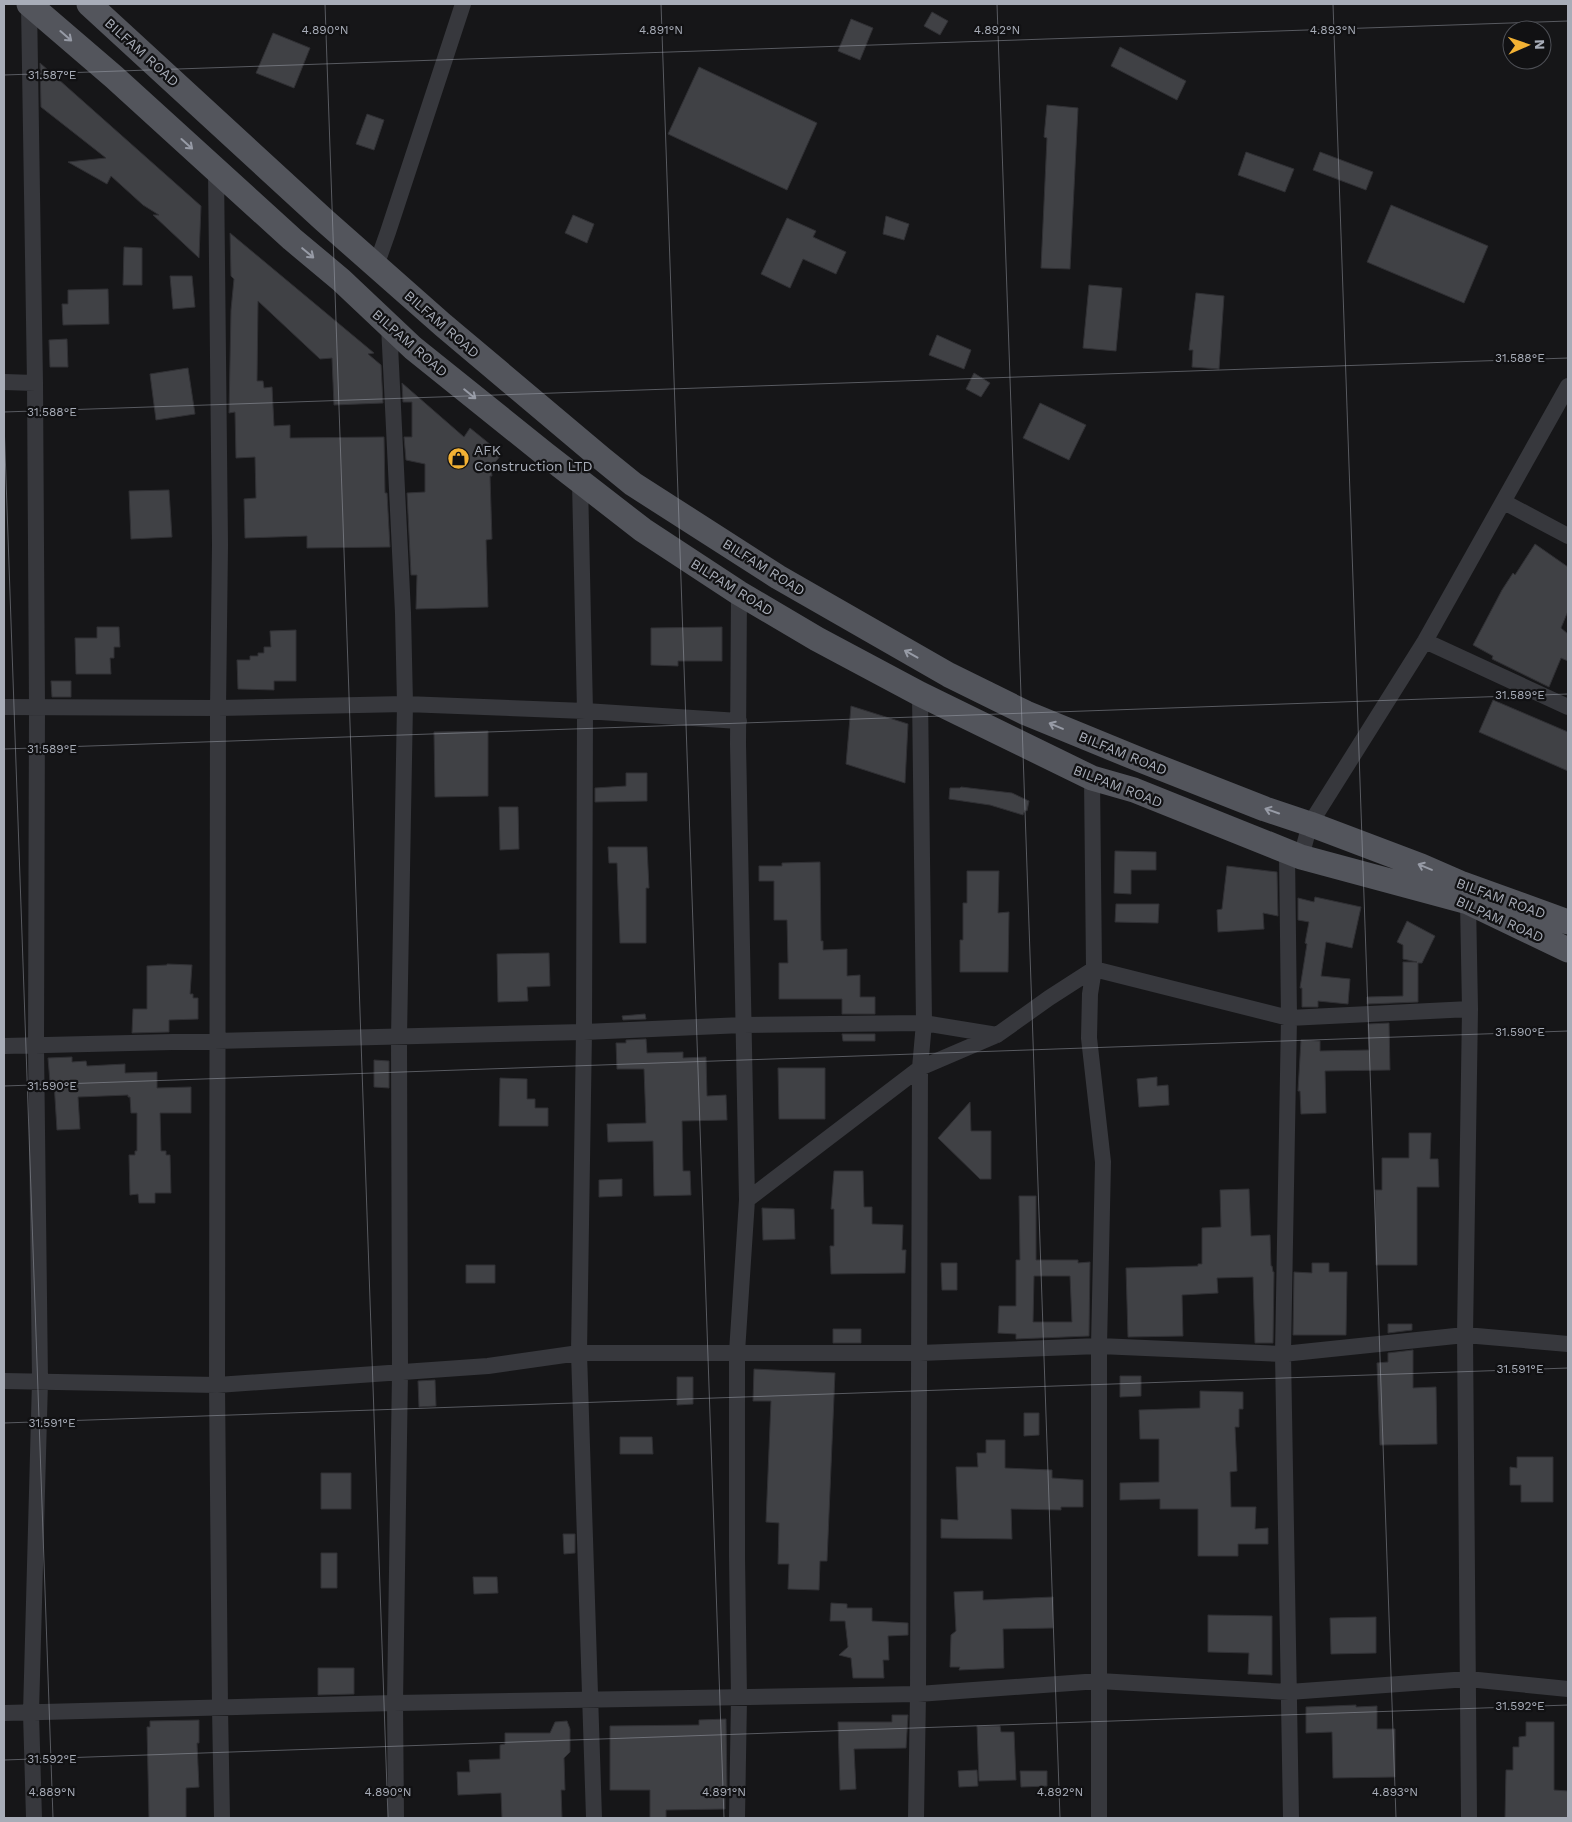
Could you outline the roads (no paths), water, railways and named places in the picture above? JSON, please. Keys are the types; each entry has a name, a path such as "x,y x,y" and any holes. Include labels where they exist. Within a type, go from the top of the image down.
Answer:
{"main road":[{"name":"BILPAM ROAD","path":"29,4 114,77 292,239 341,280 413,348 643,530 739,593 817,639 920,694 1092,778 1134,790 1294,855 1464,892 1568,950"},
{"name":"BILFAM ROAD","path":"89,4 443,326 633,484 778,577 949,675 1026,713 1151,765 1421,866 1464,892 1568,922"}],"street":[{"path":"29,4 35,384 37,707 36,1046 40,1381 31,1713 34,1818"},
{"path":"376,266 463,4"},
{"path":"216,169 220,545 217,1385 222,1818"},
{"path":"389,325 403,613 405,704 399,1037 400,1373 395,1703 396,1818"},
{"path":"4,382 35,384"},
{"path":"1292,1818 1283,1354 1294,855 1310,824 1425,642 1568,386"},
{"path":"580,482 586,711 579,1353 594,1818"},
{"path":"1504,502 1568,536"},
{"path":"737,1818 739,1698 737,1352 747,1200 738,753 739,593"},
{"path":"1425,642 1568,707"},
{"path":"916,1818 920,1353 920,1068 924,1023 920,694"},
{"path":"4,707 218,708 405,704 586,711 739,721"},
{"path":"1092,778 1094,969 1090,994 1089,1038 1103,1162 1099,1346 1099,1818"},
{"path":"1464,892 1470,1009 1465,1335 1469,1818"},
{"path":"747,1200 920,1068 997,1035 1048,998 1094,969 1289,1018 1470,1009"},
{"path":"4,1046 584,1032 743,1025 924,1023 997,1035"},
{"path":"4,1381 217,1385 488,1366 579,1353 920,1353 1099,1346 1283,1354 1465,1335 1568,1344"},
{"path":"4,1714 395,1703 918,1694 1099,1681 1289,1692 1468,1679 1568,1690"}],"place":[{"name":"AFK Construction LTD","path":"458,458"}]}
